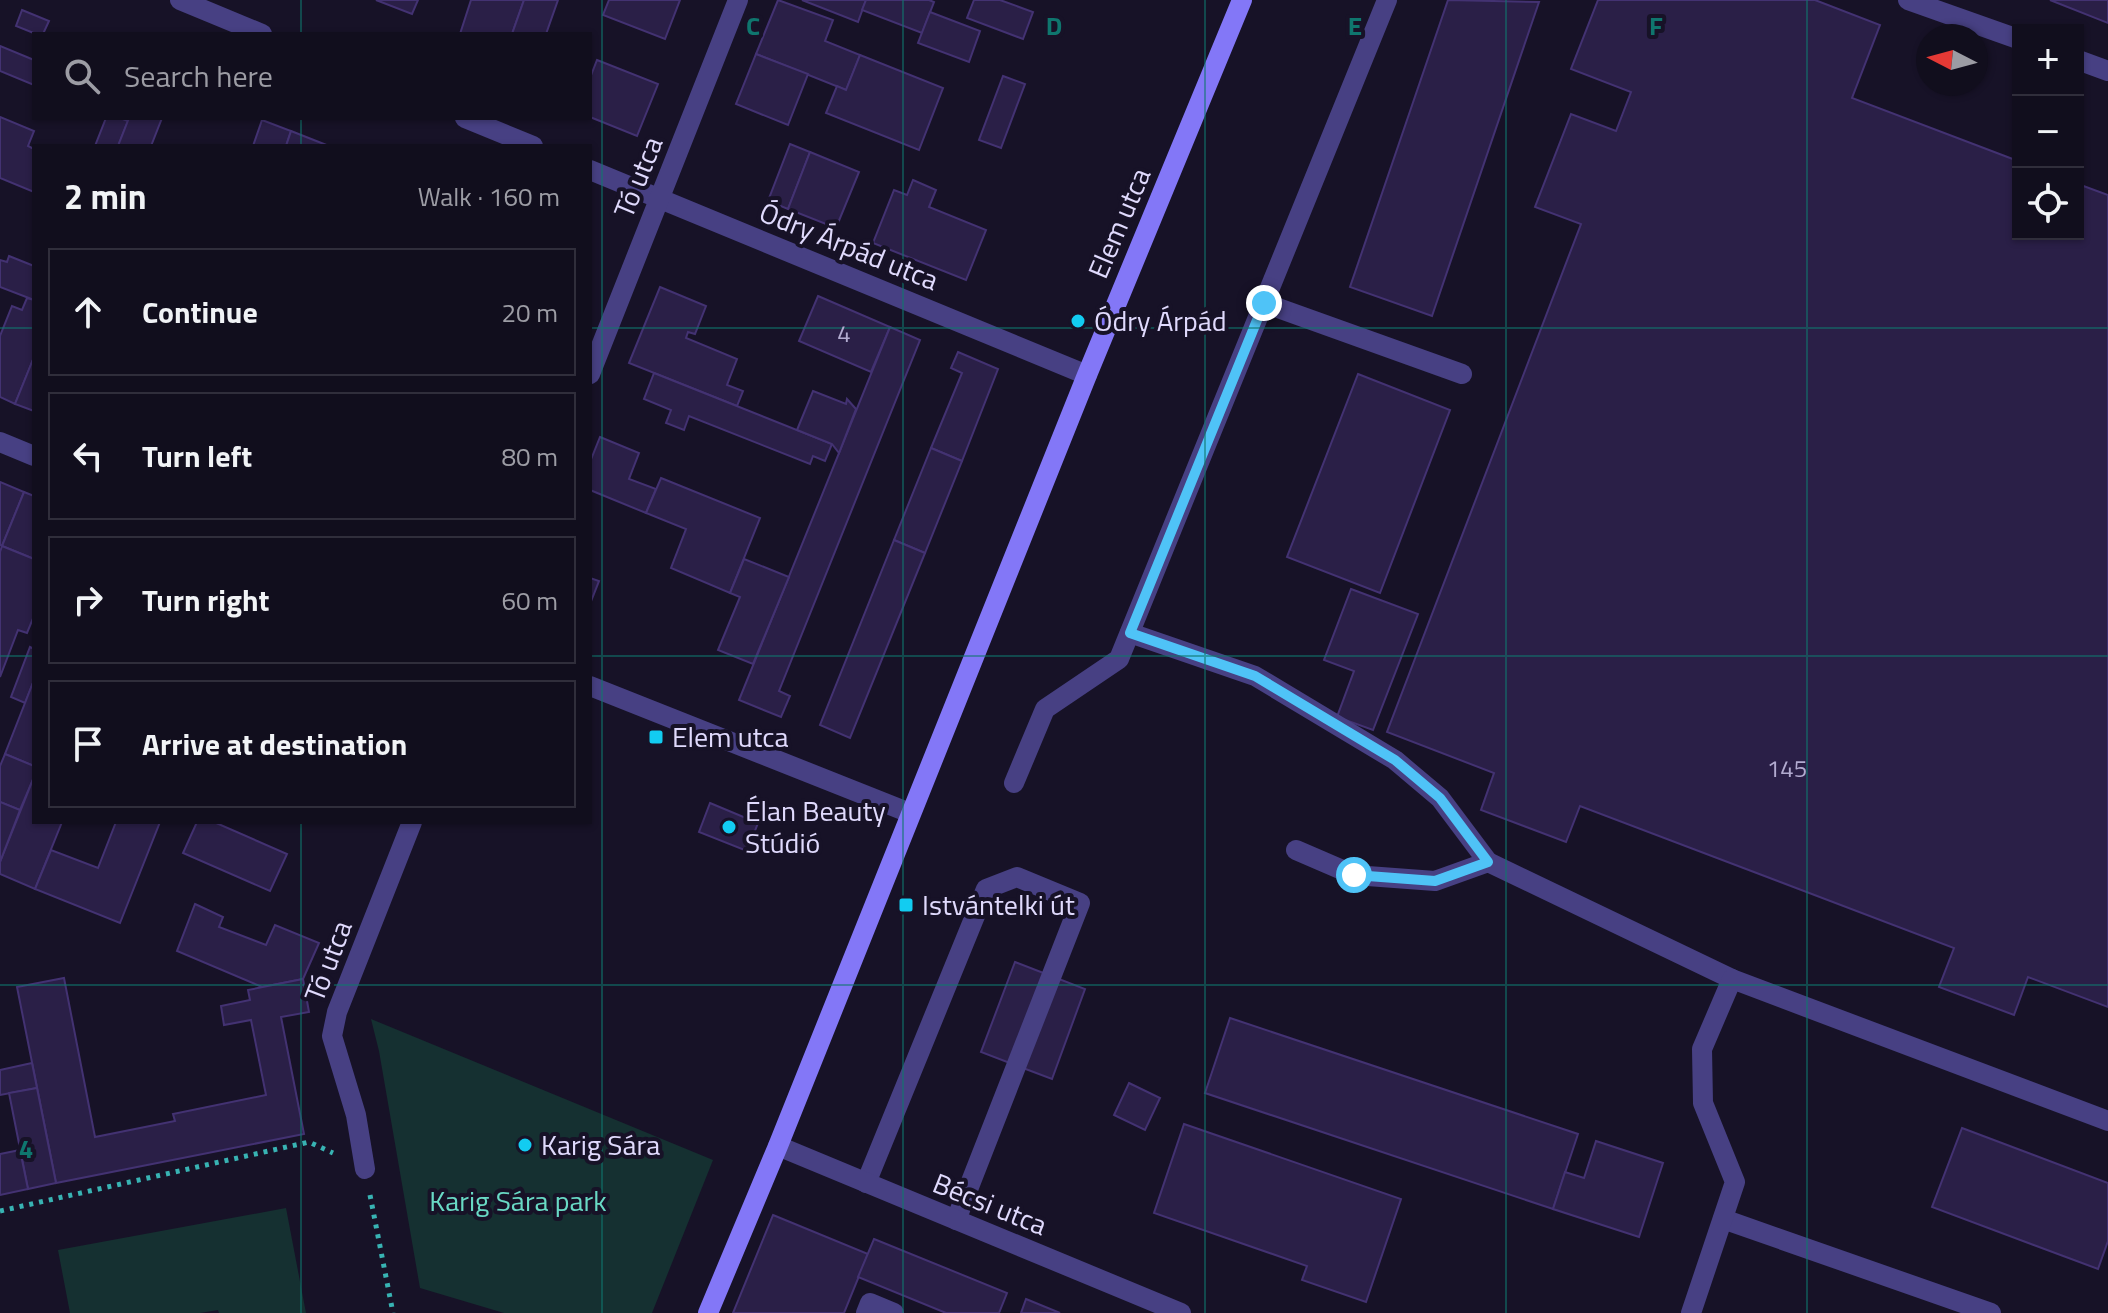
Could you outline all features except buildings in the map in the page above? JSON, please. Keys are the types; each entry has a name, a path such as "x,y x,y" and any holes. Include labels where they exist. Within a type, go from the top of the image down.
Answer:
{"street":[{"path":"180,0 257,32"},
{"name":"Tó utca","path":"592,369 738,0"},
{"name":"Elem utca","path":"708,1313 1242,0"},
{"path":"1014,783 1045,709 1119,659 1387,0"},
{"path":"1908,0 2012,37"},
{"path":"2084,62 2108,71"},
{"path":"470,120 528,144"},
{"name":"Ódry Árpád utca","path":"592,171 1087,375"},
{"path":"1264,303 1462,374"},
{"path":"0,442 32,455"},
{"path":"1130,633 1255,676 1395,760 1440,798 1488,862 1732,979 2108,1121"},
{"path":"592,687 910,813"},
{"name":"Tó utca","path":"365,1169 356,1115 332,1036 337,1012 411,824"},
{"path":"1296,850 1354,875 1435,881 1488,862"},
{"path":"866,1183 986,889 1017,877 1080,903 956,1220"},
{"path":"1691,1313 1735,1182 1703,1103 1702,1049 1732,979"},
{"name":"Bécsi utca","path":"778,1146 1181,1313"},
{"path":"1723,1219 1991,1313"},
{"path":"866,1313 870,1303 894,1313"}],"path":[{"path":"0,1211 309,1142 365,1169 393,1313"}],"green space":[{"name":"Karig Sára park","path":"371,1019 713,1160 652,1313 504,1313 420,1288"},
{"path":"286,1208 306,1313 219,1313 218,1310 200,1313 70,1313 58,1250"}],"place":[{"name":"Ódry Árpád","path":"1078,321"},
{"name":"Elem utca","path":"656,737"},
{"name":"Élan Beauty Stúdió","path":"729,827"},
{"name":"Istvántelki út","path":"906,905"},
{"name":"Karig Sára","path":"525,1145"}],"route":[{"path":"1264,303 1130,633 1255,676 1395,760 1440,798 1488,862 1435,881 1354,875"}]}
